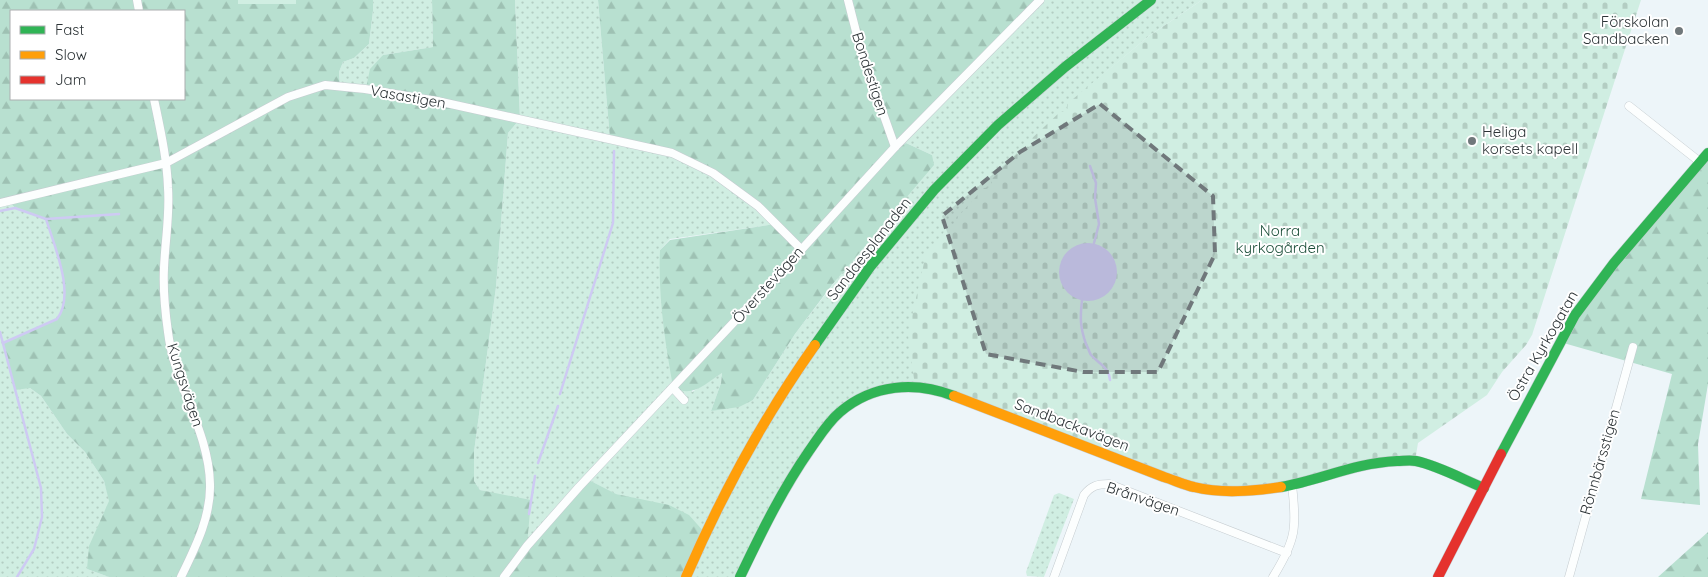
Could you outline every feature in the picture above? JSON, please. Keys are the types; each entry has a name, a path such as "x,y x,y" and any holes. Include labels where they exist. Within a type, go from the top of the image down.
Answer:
{"street":[{"name":"Bondestigen","path":"848,0 861,51 895,147"},
{"name":"Överstevägen","path":"504,577 527,546 578,487 673,388 895,147 1040,0"},
{"name":"Sandaesplanaden","path":"686,577 705,533 746,454 811,351 870,267 934,190 998,125 1065,66 1151,0"},
{"name":"Vasastigen","path":"0,203 166,163 288,97 324,85 366,89 437,101 672,153 713,173 758,206 801,249"},
{"name":"Kungsvägen","path":"154,100 166,163 168,190 164,270 168,332 173,360 205,450 209,467 210,486 204,524 181,577"},
{"path":"1629,106 1700,162"},
{"name":"Östra Kyrkogatan","path":"1438,577 1526,404 1575,315 1614,264 1708,153"},
{"name":"Rönnbärsstigen","path":"1569,577 1633,347"},
{"name":"Sandbackavägen","path":"740,577 765,525 798,467 834,418 863,398 884,391 915,386 939,390 1194,487 1220,491 1255,491 1292,485 1341,470 1377,462 1415,462 1437,468 1484,488"},
{"path":"673,388 684,400"},
{"name":"Brånvägen","path":"1054,577 1084,495 1090,488 1099,484 1109,484 1287,553"},
{"path":"1272,577 1287,553 1293,539 1295,526 1292,485"}],"highlighted area":[{"path":"1100,104 1213,196 1215,254 1158,372 1083,372 986,354 942,216 1020,152"}],"green space":[{"path":"0,0 238,0 239,4 295,4 296,0 373,0 369,44 354,58 343,62 339,72 340,87 366,88 370,69 383,55 433,47 432,0 515,0 520,119 508,133 496,287 474,452 474,481 480,490 531,500 527,545 587,479 616,494 669,505 689,515 705,533 686,577 109,577 87,569 89,546 109,501 104,481 85,452 67,434 41,396 30,388 15,390 3,343 57,319 62,309 64,297 62,270 46,220 15,208 9,201 0,203"},
{"path":"238,0 296,0 296,4 238,4"},
{"path":"373,0 432,0 433,47 383,55 365,89 340,87 339,72 343,62 354,58 369,44"},
{"path":"515,0 598,0 610,139 672,153 713,173 776,224 670,239 660,250 692,392 722,373 721,383 711,411 753,400 795,334 932,155 906,143 895,147 1040,0 1202,0 1149,36 1068,104 1067,112 956,226 915,386 863,398 822,433 740,577 686,577 638,499 615,494 587,479 527,546 496,494 480,490 474,481 474,452 496,287 508,133 520,119"},
{"path":"598,0 1040,0 897,147 906,143 932,155 934,165 832,285 795,334 753,400 739,407 711,411 721,383 722,373 693,390 686,391 673,387 661,302 660,250 670,240 775,224 713,173 672,153 610,139"},
{"name":"Norra kyrkogården","path":"1202,0 1641,0 1532,335 1526,345 1502,372 1487,395 1418,443 1415,461 1377,462 1313,478 1221,491 915,386 908,334 926,254 948,227 956,226 956,219 984,188 992,187 992,179 1021,149 1029,149 1029,141 1060,112 1067,112 1067,104 1149,36"},
{"path":"1708,153 1708,384 1698,444 1700,505 1641,499 1672,374 1560,342 1575,315"},
{"path":"9,201 15,208 46,219 62,270 64,297 62,309 57,319 3,343 30,388 41,396 67,434 85,452 104,481 110,501 102,517 87,569 109,577 0,577 0,203"},
{"path":"1059,493 1074,499 1044,577 1027,576 1026,572 1054,495"},
{"path":"1708,532 1708,577 1658,577"}],"shaded area":[{"path":"1088,243 1099,245 1112,256 1117,272 1115,283 1104,296 1088,301 1077,299 1064,288 1059,272 1061,261 1072,248"}],"waterway":[{"path":"560,394 613,223 614,151"},
{"path":"1090,166 1096,183 1095,198 1099,224 1094,243"},
{"path":"0,211 15,208 46,219 62,270 64,284 62,309 57,319 3,343"},
{"path":"46,219 119,214"},
{"path":"1082,300 1081,322 1086,344 1091,355 1106,369 1110,380"},
{"path":"0,332 41,488 42,517 34,549 17,577"},
{"path":"538,463 558,406"},
{"path":"529,514 535,476"}],"traffic: fast":[{"path":"815,345 870,267 934,190 998,125 1065,67 1151,0"},
{"path":"1501,454 1575,315 1614,263 1708,153"},
{"path":"740,577 781,496 799,466 823,430 840,412 866,396 895,388 924,388 954,396"},
{"path":"1281,487 1381,462 1416,461 1433,466 1484,488"}],"traffic: slow":[{"path":"686,577 744,458 778,400 815,345"},
{"path":"954,396 1190,486 1227,491 1248,491 1281,487"}],"traffic: jam":[{"path":"1438,577 1501,454"}],"place":[{"name":"Förskolan Sandbacken","path":"1679,31"},
{"name":"Heliga korsets kapell","path":"1472,141"}]}
